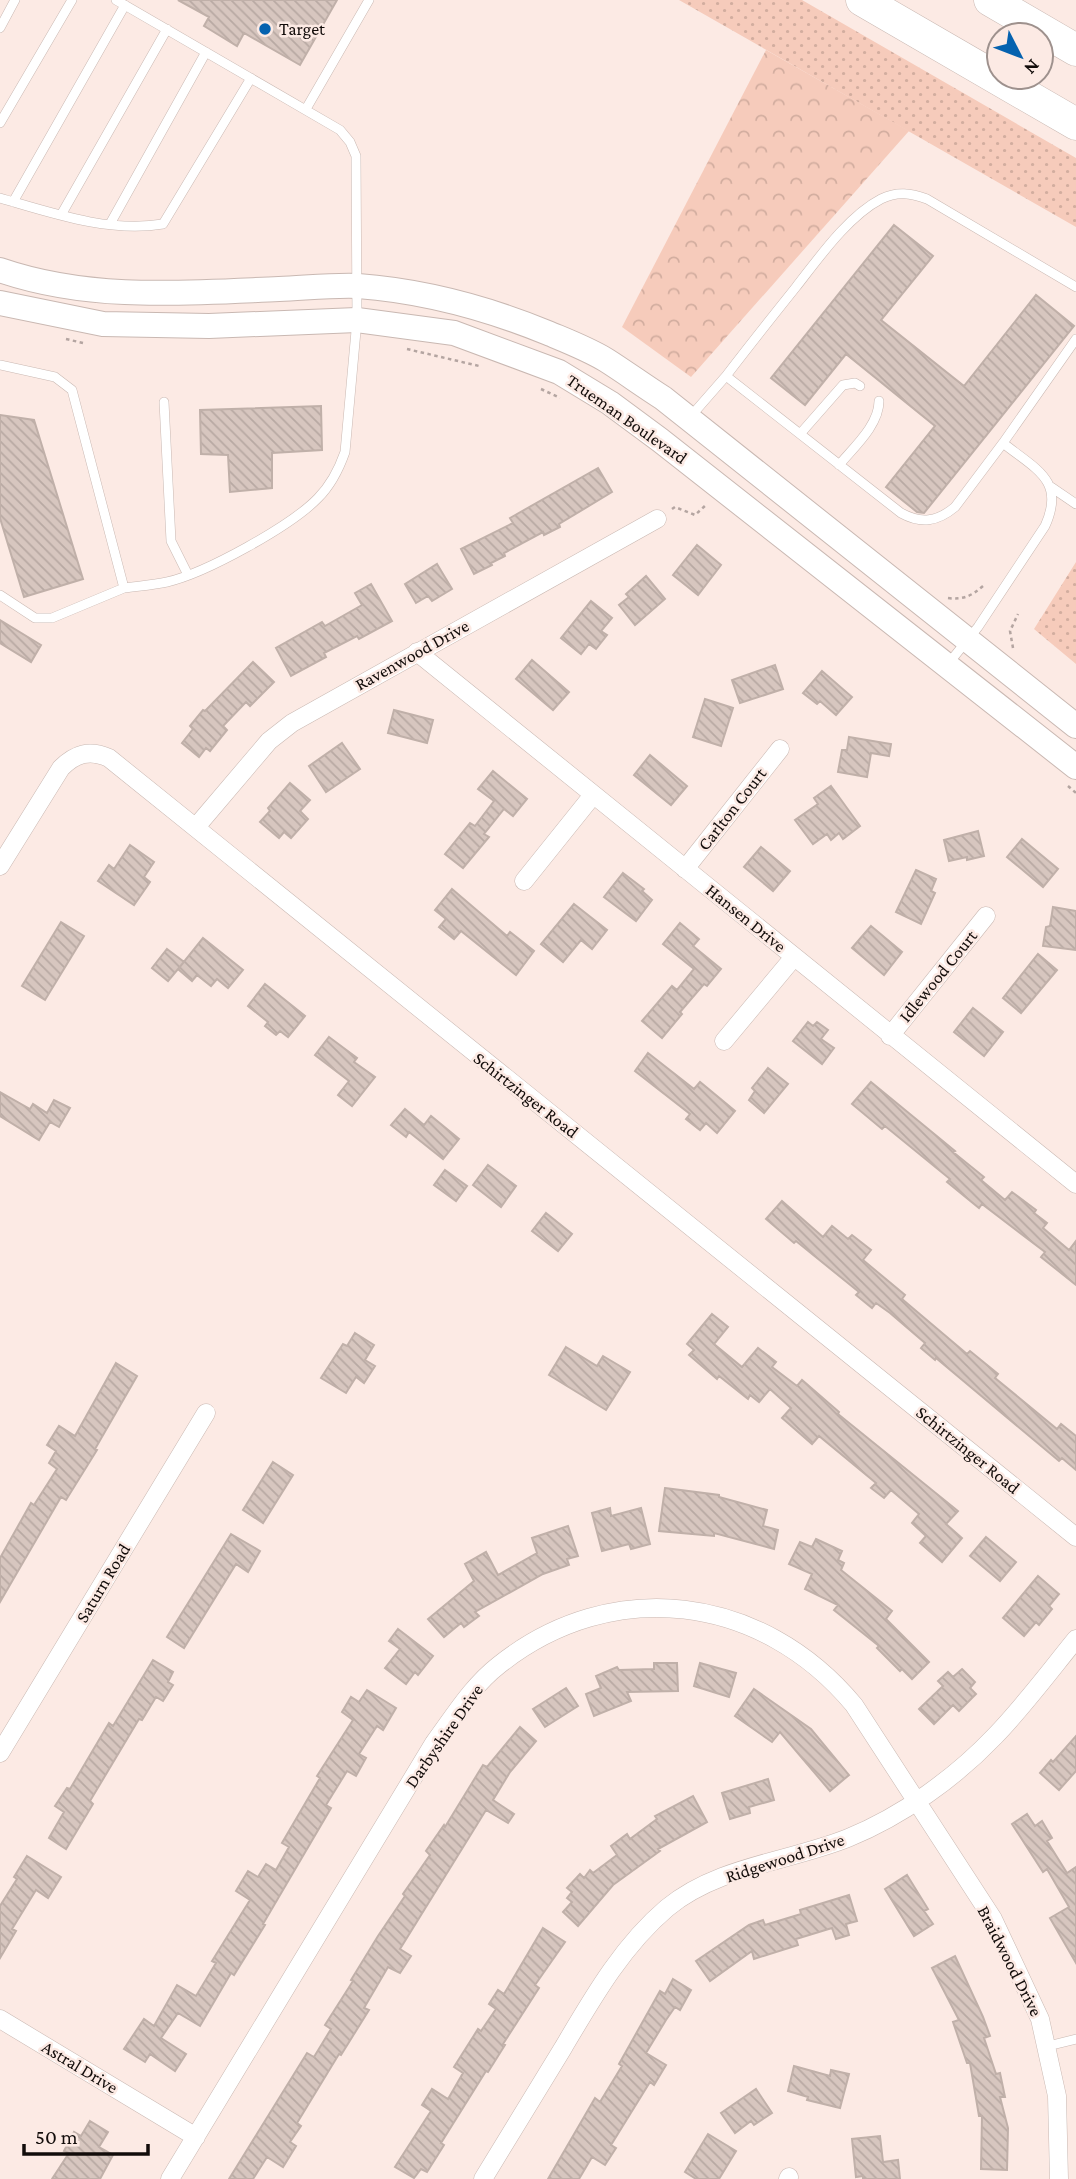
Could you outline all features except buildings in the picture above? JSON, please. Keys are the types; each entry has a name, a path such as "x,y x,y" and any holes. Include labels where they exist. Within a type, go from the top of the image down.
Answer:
{"highway":[{"path":"862,0 1076,124"},
{"path":"990,0 1076,50"}],"main road":[{"name":"Trueman Boulevard","path":"0,270 60,285 103,292 180,293 357,286 460,301 520,322 604,359 689,419 1076,726"},
{"name":"Trueman Boulevard","path":"0,303 103,324 209,326 357,320 454,333 559,372 610,403 660,440 947,665 1071,776"}],"street":[{"name":"Ravenwood Drive","path":"196,827 269,741 313,709 657,519"},
{"name":"Hansen Drive","path":"417,652 1076,1184"},
{"name":"Carlton Court","path":"685,869 780,749"},
{"name":"Schirtzinger Road","path":"0,866 61,768 74,756 92,752 109,758 1076,1537"},
{"path":"524,881 593,795"},
{"name":"Idlewood Court","path":"890,1035 986,916"},
{"path":"724,1041 794,957"},
{"name":"Saturn Road","path":"0,1753 206,1413"},
{"name":"Darbyshire Drive","path":"170,2179 434,1743 474,1688 498,1666 556,1630 587,1618 653,1608 721,1615 752,1626 805,1656 835,1682 854,1704 917,1800"},
{"name":"Ridgewood Drive","path":"483,2179 597,1992 640,1936 667,1908 687,1894 732,1873 848,1838 917,1800 959,1769 995,1737 1076,1639"},
{"name":"Braidwood Drive","path":"917,1800 993,1919 1040,2019 1057,2096 1059,2179"},
{"name":"Astral Drive","path":"0,2019 196,2137"}],"lane":[{"path":"0,28 15,0"},
{"path":"0,123 72,0"},
{"path":"306,109 369,0"},
{"path":"0,596 35,618 52,618 124,588 168,582 188,575 235,554 307,509 340,468 345,452 357,320 356,156 341,130 120,2 13,202"},
{"path":"61,215 167,29"},
{"path":"110,224 206,52"},
{"path":"0,198 61,215 110,224 139,228 163,224 251,78"},
{"path":"689,419 828,246 859,215 879,200 894,194 915,194 927,199 1076,287"},
{"path":"726,376 901,513 913,520 926,521 945,515 955,507 1076,339"},
{"path":"0,365 55,377 72,390 124,588"},
{"path":"800,434 843,385 855,383 860,386"},
{"path":"839,465 874,420 879,411 879,401"},
{"path":"164,402 171,541 188,575"},
{"path":"1003,443 1051,487 1076,504"},
{"path":"947,665 967,641 1045,526 1051,513 1051,487"},
{"path":"1048,2046 1076,2039"}],"path":[{"path":"66,339 93,343"},
{"path":"396,346 482,366"},
{"path":"542,389 565,401"},
{"path":"657,519 675,507 695,515 708,504 702,499"},
{"path":"1013,650 1010,631 1018,614"},
{"path":"1071,776 1076,793"}],"green space":[{"path":"679,0 802,0 1076,158 1076,227"},
{"path":"766,50 909,131 691,377 622,327"},
{"path":"1076,562 1076,664 1034,629"}],"place":[{"name":"Target","path":"265,29"}]}
